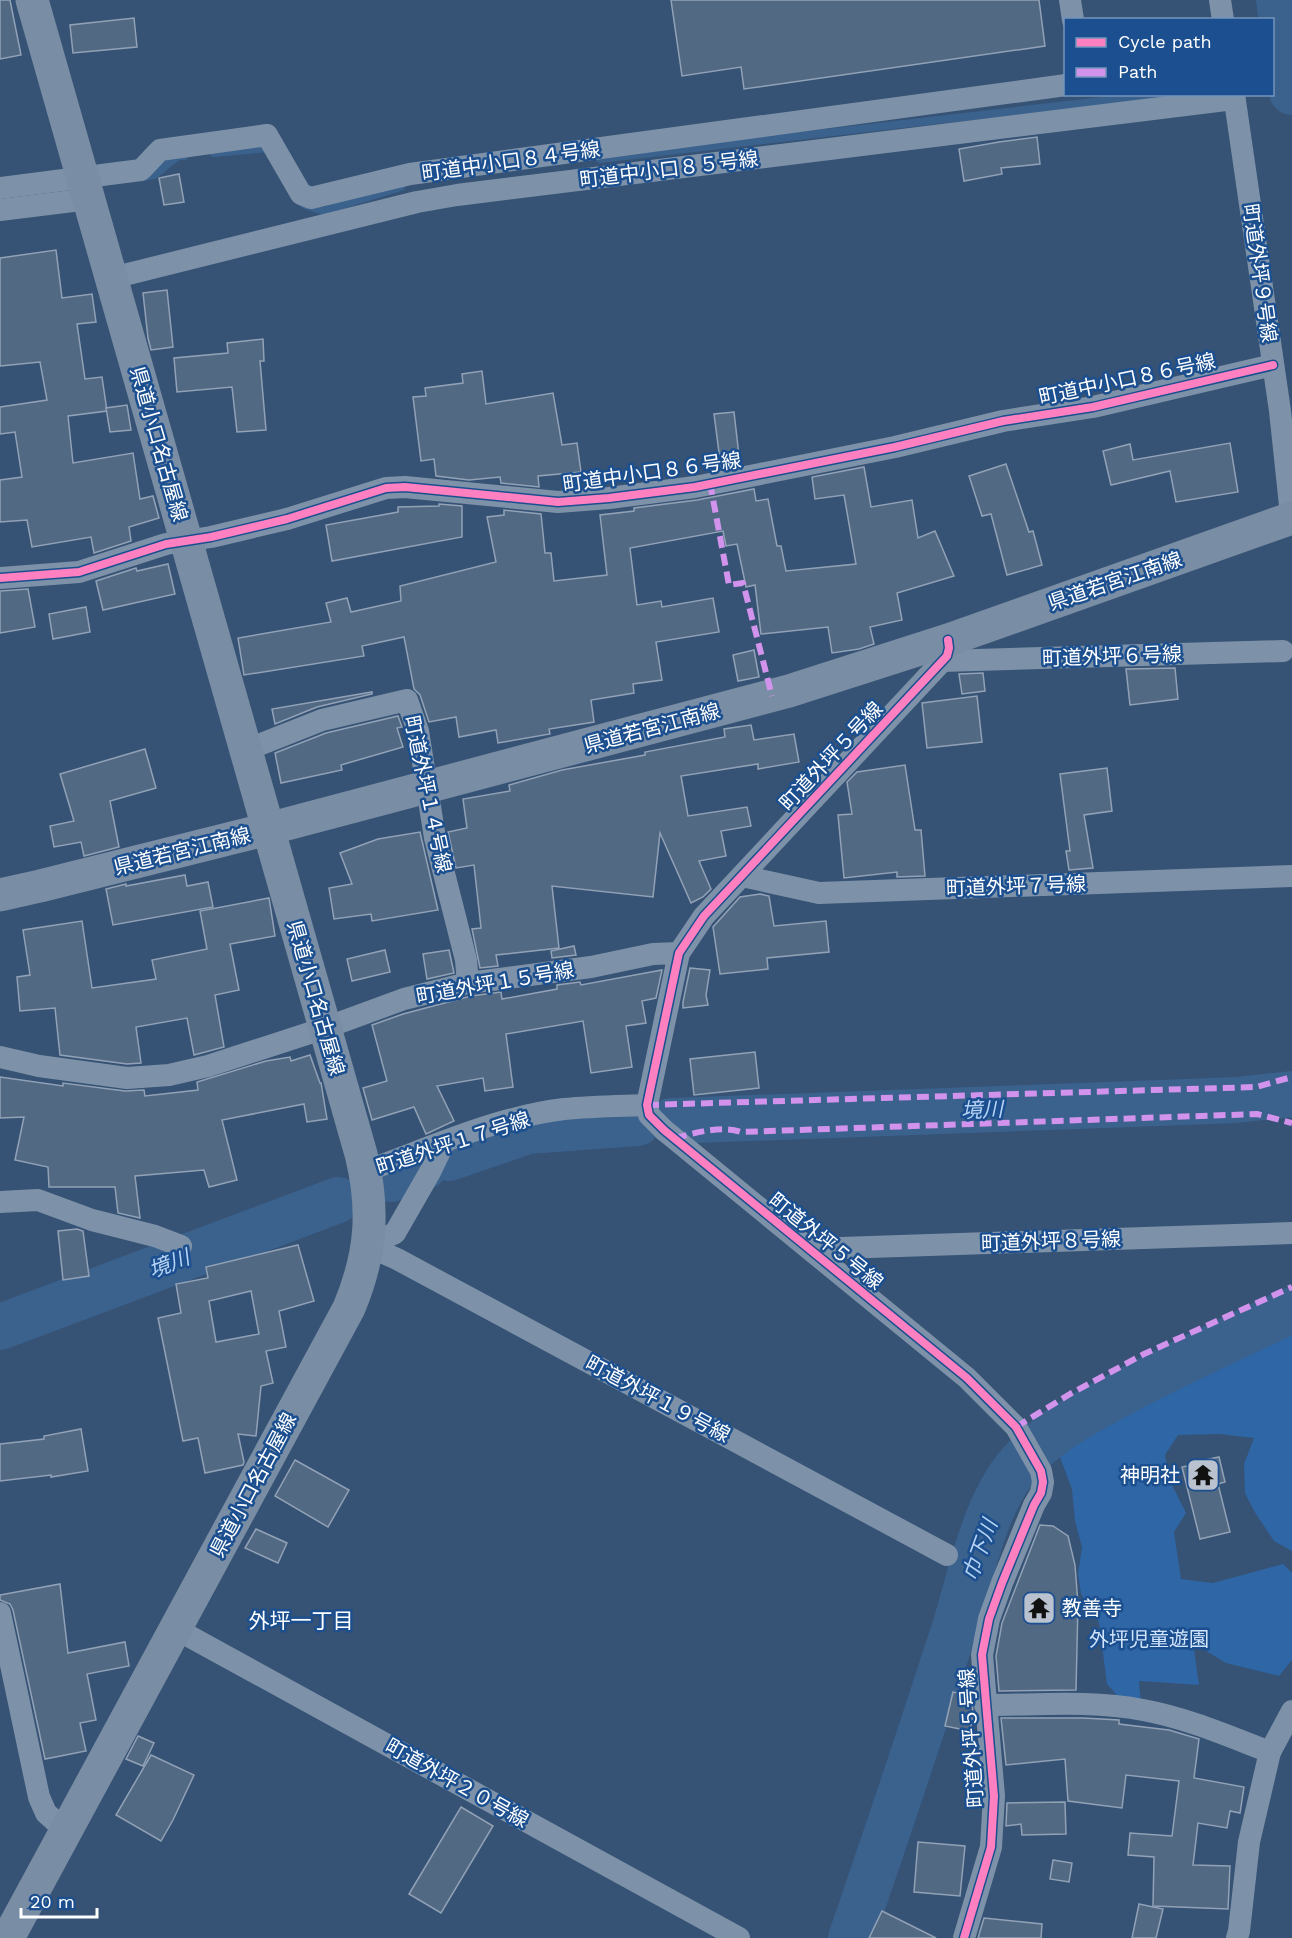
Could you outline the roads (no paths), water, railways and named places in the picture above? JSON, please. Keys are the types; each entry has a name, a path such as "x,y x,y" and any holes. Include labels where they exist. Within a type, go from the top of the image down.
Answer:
{"main road":[{"name":"県道小口名古屋線","path":"8,1938 349,1308 368,1246 370,1220 368,1183 32,0"},
{"name":"県道若宮江南線","path":"0,895 268,829 945,651 1292,518"}],"street":[{"path":"1070,0 1073,18"},
{"path":"1220,0 1223,18"},
{"name":"町道中小口８４号線","path":"0,188 86,188 141,170 160,150 267,135 301,194 311,198 410,174 1064,85"},
{"name":"町道中小口８５号線","path":"111,278 383,210 457,195 1234,97"},
{"name":"町道外坪９号線","path":"1234,97 1280,411 1292,524"},
{"path":"0,210 86,188"},
{"name":"町道中小口８６号線","path":"0,578 79,572 166,544 211,537 287,519 386,488 405,487 558,502 694,487 895,447 1003,421 1093,407 1273,365"},
{"name":"町道外坪６号線","path":"945,651 1283,651"},
{"name":"町道外坪５号線","path":"945,651 704,916 680,953 654,1116 967,1378 1016,1427 1041,1471 1041,1493 1027,1520 989,1619 982,1654 994,1796 991,1847 964,1938"},
{"name":"町道外坪１４号線","path":"246,750 322,720 407,700 418,731 425,787 435,838 466,960 468,983"},
{"name":"町道外坪７号線","path":"742,876 819,892 1292,876"},
{"name":"町道外坪１５号線","path":"0,1057 39,1066 127,1078 169,1075 325,1028 404,999 468,983 591,967 653,954 680,953"},
{"name":"町道外坪１７号線","path":"368,1183 438,1156 489,1126 564,1109 654,1116"},
{"path":"368,1246 395,1233 438,1156"},
{"path":"0,1202 38,1200 92,1220 155,1236 181,1246"},
{"name":"町道外坪８号線","path":"811,1249 1292,1233"},
{"name":"町道外坪１９号線","path":"368,1246 397,1258 947,1555"},
{"path":"0,1613 39,1797 46,1813 66,1831"},
{"name":"町道外坪２０号線","path":"176,1629 739,1938"},
{"path":"985,1705 1099,1705 1142,1710 1191,1722 1270,1752"},
{"path":"1237,1938 1249,1842 1270,1752 1292,1711"}],"waterway":[{"path":"1279,0 1292,92"},
{"path":"600,159 1145,96"},
{"path":"214,153 269,148 270,150"},
{"path":"142,177 154,175 178,156 184,156"},
{"path":"305,205 323,211 401,187"},
{"name":"境川","path":"671,1121 1236,1100 1292,1094"},
{"name":"境川","path":"449,1158 528,1131 638,1123"},
{"name":"境川","path":"391,1179 425,1166"},
{"name":"境川","path":"0,1327 338,1200"},
{"name":"巾下川","path":"851,1938 941,1671 988,1518 1010,1476 1024,1459 1049,1437 1090,1411 1172,1367 1292,1310"}],"place":[{"name":"神明社","path":"1203,1475"},
{"name":"教善寺","path":"1039,1608"}],"district":[{"name":"外坪一丁目","path":"301,1621"}],"park label":[{"name":"外坪児童遊園","path":"1149,1639"}]}
